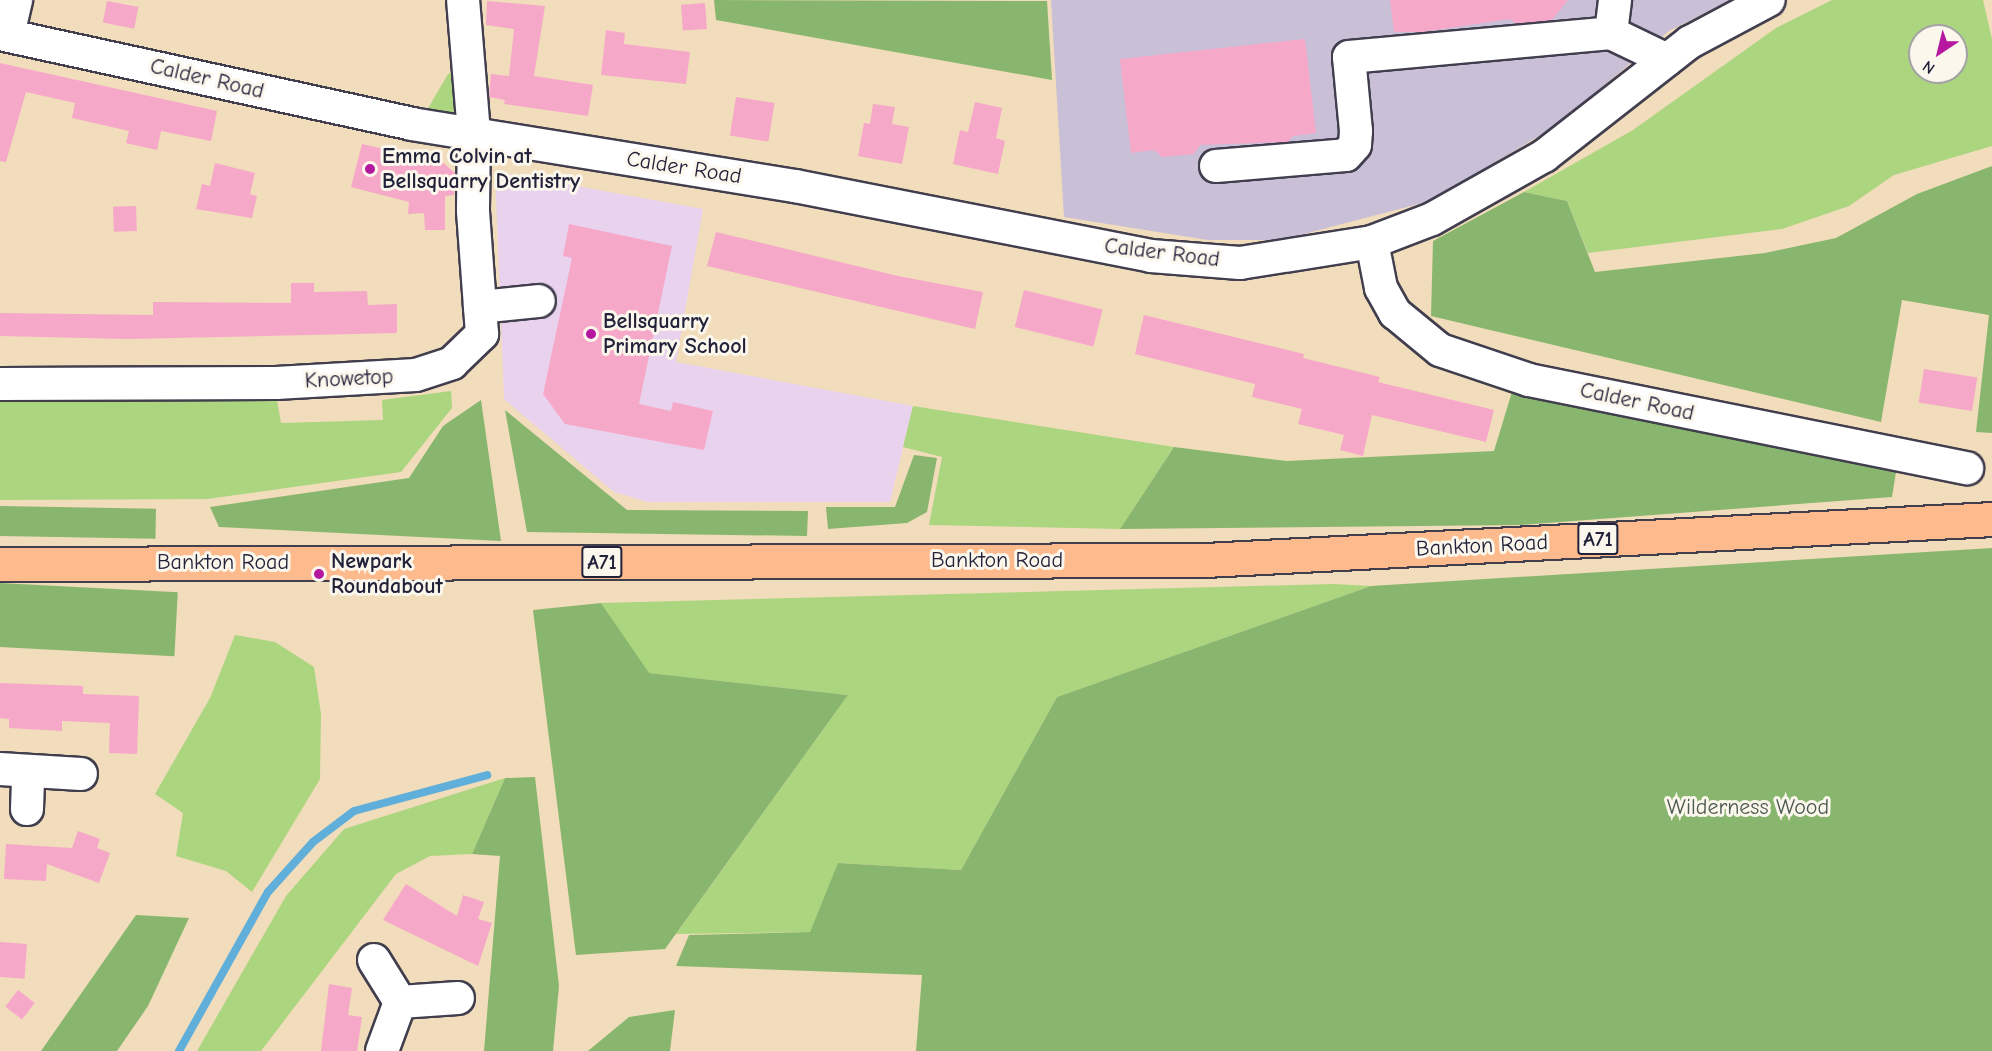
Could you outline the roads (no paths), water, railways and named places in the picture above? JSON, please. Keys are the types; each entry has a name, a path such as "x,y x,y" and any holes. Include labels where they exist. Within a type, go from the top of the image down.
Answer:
{"main road":[{"name":"Bankton Road","path":"0,564 1205,560 1992,519"}],"street":[{"path":"4,34 16,0"},
{"name":"Knowetop","path":"0,384 276,383 416,375 452,363 482,334 473,210 474,133 463,0"},
{"path":"1611,33 1615,0"},
{"name":"Calder Road","path":"4,34 412,124 795,186 1151,256 1240,263 1372,242 1432,219 1544,156 1690,42 1769,0"},
{"path":"1216,166 1346,155 1355,146 1356,131 1349,57 1611,33 1667,60"},
{"path":"454,237 458,216 473,210"},
{"name":"Calder Road","path":"1372,242 1381,288 1395,313 1440,350 1530,380 1967,468"},
{"path":"480,307 539,301"},
{"path":"27,809 14,770 81,774"},
{"path":"374,960 400,1002"},
{"path":"400,1002 458,998"},
{"path":"382,1051 400,1002"}],"waterway":[{"path":"179,1051 268,892 313,842 354,811 487,775"}],"place":[{"name":"Emma Colvin at Bellsquarry Dentistry","path":"370,169"},
{"name":"Bellsquarry Primary School","path":"591,334"},
{"name":"Newpark Roundabout","path":"319,574"}],"park label":[{"name":"Wilderness Wood","path":"1748,808"}]}
